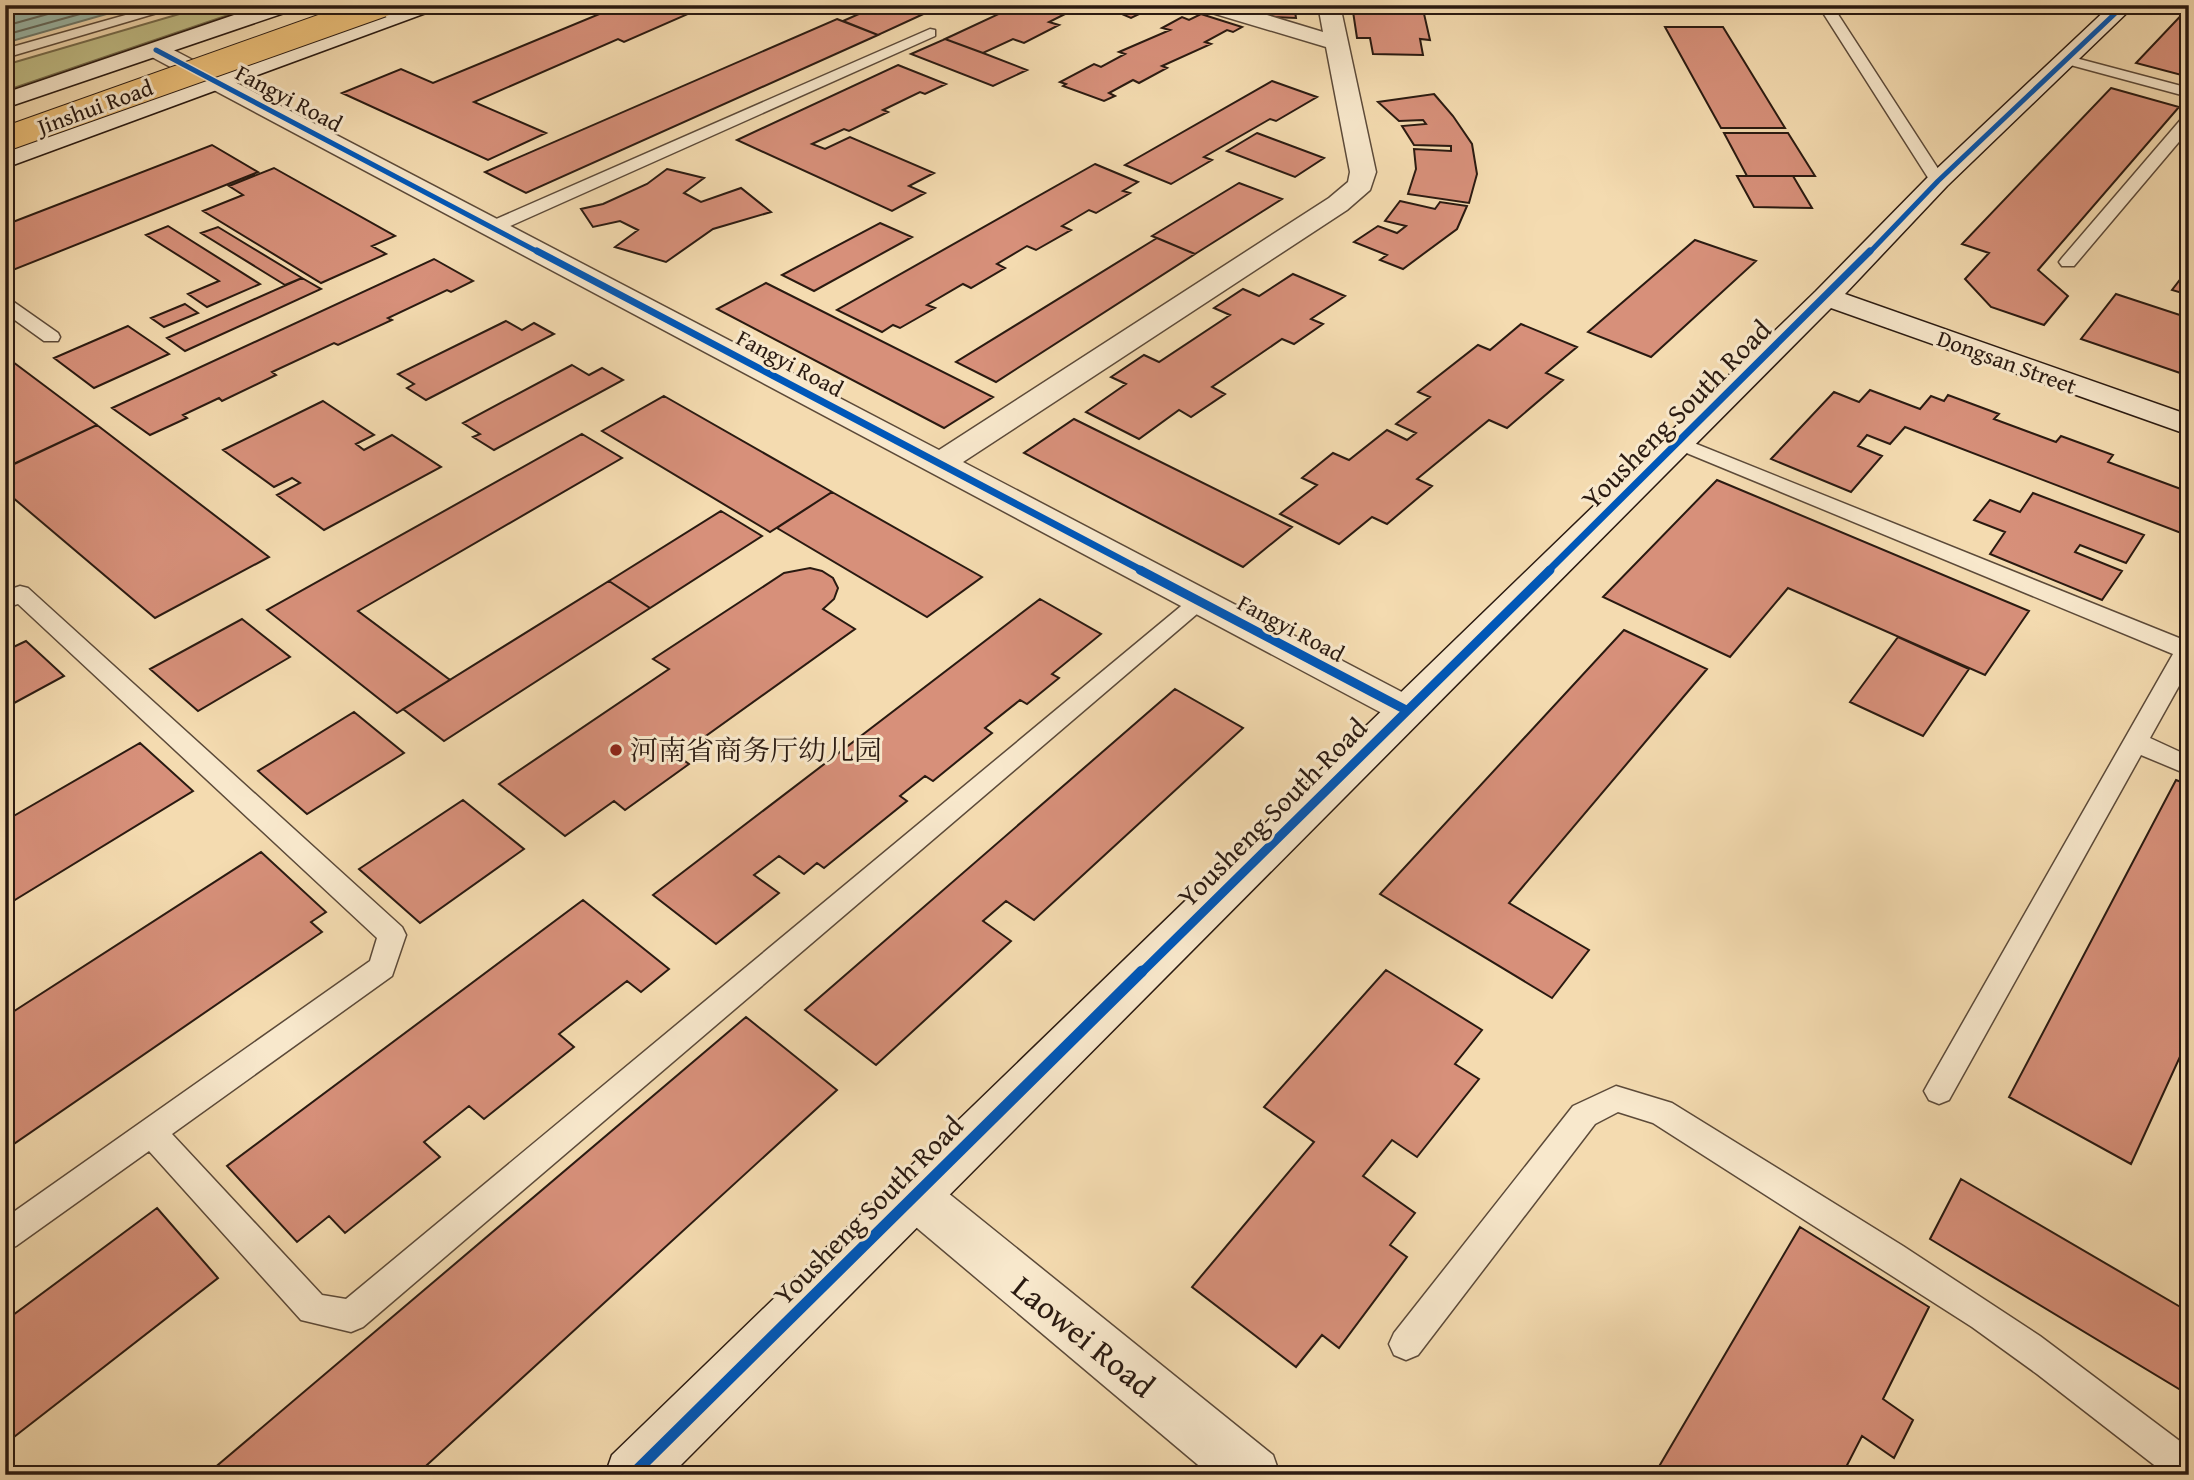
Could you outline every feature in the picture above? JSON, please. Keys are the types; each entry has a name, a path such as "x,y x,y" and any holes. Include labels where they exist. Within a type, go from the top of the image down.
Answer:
{"main road":[{"name":"Jinshui Road","path":"5,118 329,5"},
{"name":"Jinshui Road","path":"5,139 383,5"}],"street":[{"path":"5,101 285,5"},
{"path":"5,160 426,5"},
{"path":"1210,5 1337,43"},
{"path":"939,464 1338,204 1361,185 1363,172 1329,5"},
{"name":"Yousheng South Road","path":"632,1475 1679,443 1938,181 2124,5"},
{"name":"Fangyi Road","path":"156,50 1406,710"},
{"name":"Dongsan Street","path":"1826,297 2189,426"},
{"name":"Laowei Road","path":"915,1196 1254,1475"}],"lane":[{"path":"5,54 177,5"},
{"path":"1825,5 1938,181"},
{"path":"493,227 929,33"},
{"path":"2068,60 2189,93"},
{"path":"2068,262 2189,120"},
{"path":"5,304 51,337"},
{"path":"1679,443 2188,650 1939,1091"},
{"path":"5,601 20,593 392,935 382,968 5,1236"},
{"path":"151,1132 313,1309 351,1315 1200,602"},
{"path":"2136,742 2189,766"},
{"path":"1406,1344 1584,1115 1616,1099 1661,1112 1965,1304 2032,1349 2158,1449 2189,1469"}],"shaded area":[{"path":"210,5 258,5 5,91 5,65"}],"water":[{"path":"13,5 138,5 5,43 5,8"}],"building":[{"path":"621,5 698,5 682,12 688,14 624,42 618,39 474,102 546,133 488,160 342,93 401,69 433,83"},
{"path":"879,5 943,5 878,35 843,21"},
{"path":"1018,5 1079,7 1049,22 1059,25 1024,43 1013,39 983,53 945,39"},
{"path":"1101,5 1158,5 1131,18"},
{"path":"1248,5 1294,5 1296,18 1273,17"},
{"path":"1352,5 1422,5 1430,40 1420,39 1423,55 1373,54 1370,38 1357,38"},
{"path":"2189,7 2189,77 2136,63"},
{"path":"1201,14 1242,27 1233,32 1227,30 1205,42 1211,44 1162,66 1167,68 1139,83 1133,80 1109,93 1115,96 1104,101 1063,86 1066,84 1060,82 1094,64 1101,67 1125,54 1119,52 1170,30 1162,28 1182,17 1189,20"},
{"path":"837,19 878,35 526,193 485,172"},
{"path":"1665,27 1723,27 1785,128 1721,128"},
{"path":"945,39 1027,70 993,86 911,54"},
{"path":"898,65 946,84 925,94 920,92 883,110 888,112 849,131 844,129 812,144 825,149 850,137 934,173 909,186 925,193 892,211 737,140"},
{"path":"1272,81 1317,97 1276,121 1270,119 1204,157 1212,160 1171,184 1125,165"},
{"path":"2111,88 2179,107 2038,270 2068,296 2044,325 1991,307 1965,279 1989,253 1962,244"},
{"path":"1434,94 1472,144 1477,174 1469,203 1408,194 1416,169 1414,149 1451,151 1451,146 1414,145 1402,126 1426,124 1423,120 1399,121 1378,102"},
{"path":"1257,133 1324,158 1295,177 1227,151"},
{"path":"1724,133 1788,133 1815,176 1747,176"},
{"path":"212,145 258,172 13,270 5,265 5,225"},
{"path":"1095,164 1138,182 1123,191 1130,193 1096,213 1089,210 1062,226 1071,230 1036,250 1027,246 997,264 1005,268 971,288 963,284 927,305 935,308 900,328 893,325 882,332 837,310"},
{"path":"274,168 395,236 372,246 386,254 321,283 203,211 243,195 229,186"},
{"path":"667,169 704,178 684,193 701,202 741,188 771,212 713,229 666,262 615,247 638,230 620,221 593,227 581,209 603,204 647,184"},
{"path":"1737,176 1793,176 1812,208 1754,207"},
{"path":"1239,183 1282,199 1195,254 1152,236"},
{"path":"1400,201 1435,209 1440,202 1467,206 1457,229 1403,269 1380,260 1387,255 1354,242 1378,226 1397,233 1406,226 1385,221"},
{"path":"880,223 912,237 814,291 782,275"},
{"path":"168,226 260,284 207,307 188,294 219,281 146,235"},
{"path":"218,227 302,278 285,285 201,233"},
{"path":"1157,238 1195,254 996,382 956,362"},
{"path":"1695,240 1756,261 1651,357 1588,332"},
{"path":"434,259 473,281 451,292 447,290 338,345 334,343 272,372 276,375 222,401 219,398 183,415 187,418 150,435 112,408"},
{"path":"2189,268 2189,295 2172,290"},
{"path":"1293,274 1345,296 1311,319 1323,324 1294,344 1282,339 1212,387 1225,394 1191,417 1179,410 1139,439 1086,412 1126,384 1111,377 1144,355 1159,362 1230,315 1214,308 1243,289 1259,296"},
{"path":"302,278 321,289 185,351 167,338"},
{"path":"766,283 993,397 944,428 717,309"},
{"path":"2116,294 2189,318 2189,376 2081,339"},
{"path":"185,304 198,313 164,327 151,318"},
{"path":"506,321 522,330 534,323 554,334 426,400 407,388 414,384 398,374"},
{"path":"1521,324 1577,347 1546,373 1563,380 1507,428 1489,420 1417,479 1432,486 1387,524 1372,517 1339,544 1280,514 1317,485 1302,478 1333,453 1349,460 1387,430 1407,440 1416,433 1396,424 1430,397 1418,392 1478,345 1490,350"},
{"path":"128,326 169,354 94,388 54,358"},
{"path":"5,356 97,425 10,466 5,462"},
{"path":"572,365 589,375 602,368 623,380 494,450 473,437 480,434 463,423"},
{"path":"1870,390 1920,409 1931,396 1944,401 1948,395 1999,414 1994,419 2056,442 2061,436 2113,455 2108,462 2189,492 2189,536 1905,427 1890,444 1867,435 1858,446 1882,456 1851,492 1771,459 1834,392 1859,402"},
{"path":"664,396 832,492 770,532 602,431"},
{"path":"323,401 374,435 356,444 364,450 392,435 441,467 324,530 277,495 300,483 292,478 274,487 223,450"},
{"path":"1074,419 1292,527 1243,567 1024,453"},
{"path":"97,425 269,557 155,618 5,491 5,468"},
{"path":"582,434 622,458 358,611 450,680 397,713 267,610"},
{"path":"1717,480 2029,611 1985,675 1788,588 1730,657 1603,597"},
{"path":"832,492 982,577 927,617 777,528"},
{"path":"2033,493 2144,535 2126,563 2080,545 2075,552 2122,571 2102,600 1990,554 2005,532 1974,520 1990,500 2020,512"},
{"path":"721,511 762,536 650,608 609,581"},
{"path":"810,568 833,578 838,588 834,599 823,609 855,629 678,756 689,764 625,810 614,801 565,836 499,784 669,669 653,659 784,573"},
{"path":"609,581 650,608 444,741 403,709"},
{"path":"1040,599 1101,634 1052,674 1059,678 1027,704 1020,700 985,728 992,733 933,781 925,776 900,796 907,801 824,868 817,863 804,874 779,856 754,875 779,893 716,944 653,895"},
{"path":"242,619 290,657 198,711 150,669"},
{"path":"1624,630 1707,669 1509,903 1589,950 1552,998 1380,894"},
{"path":"1898,637 1969,669 1923,736 1850,702"},
{"path":"26,641 64,676 5,708 5,651"},
{"path":"1175,689 1243,728 1034,920 1006,901 983,921 1011,941 876,1065 805,1010"},
{"path":"354,712 404,753 307,814 258,771"},
{"path":"140,743 193,791 5,906 5,821"},
{"path":"2176,780 2189,785 2189,1037 2131,1164 2009,1097"},
{"path":"463,800 524,849 420,923 359,869"},
{"path":"261,852 326,912 311,922 322,932 5,1150 5,1017"},
{"path":"583,900 669,969 641,992 627,981 559,1034 574,1047 484,1119 469,1106 424,1142 440,1157 345,1233 329,1216 297,1242 227,1166"},
{"path":"1386,970 1482,1030 1455,1064 1479,1079 1417,1157 1392,1140 1363,1176 1415,1213 1390,1245 1407,1257 1339,1348 1322,1335 1296,1367 1192,1287 1314,1142 1264,1107"},
{"path":"746,1017 837,1090 416,1475 206,1475"},
{"path":"1961,1179 2189,1312 2189,1395 1930,1239"},
{"path":"157,1208 218,1278 5,1444 5,1321"},
{"path":"1800,1227 1929,1307 1883,1399 1913,1420 1894,1458 1862,1436 1842,1475 1654,1475"}],"cycle path":[{"path":"632,1475 1826,297 1938,181 2124,5"},
{"path":"156,50 1406,710"}],"place":[{"name":"河南省商务厅幼儿园","path":"616,750"}]}
